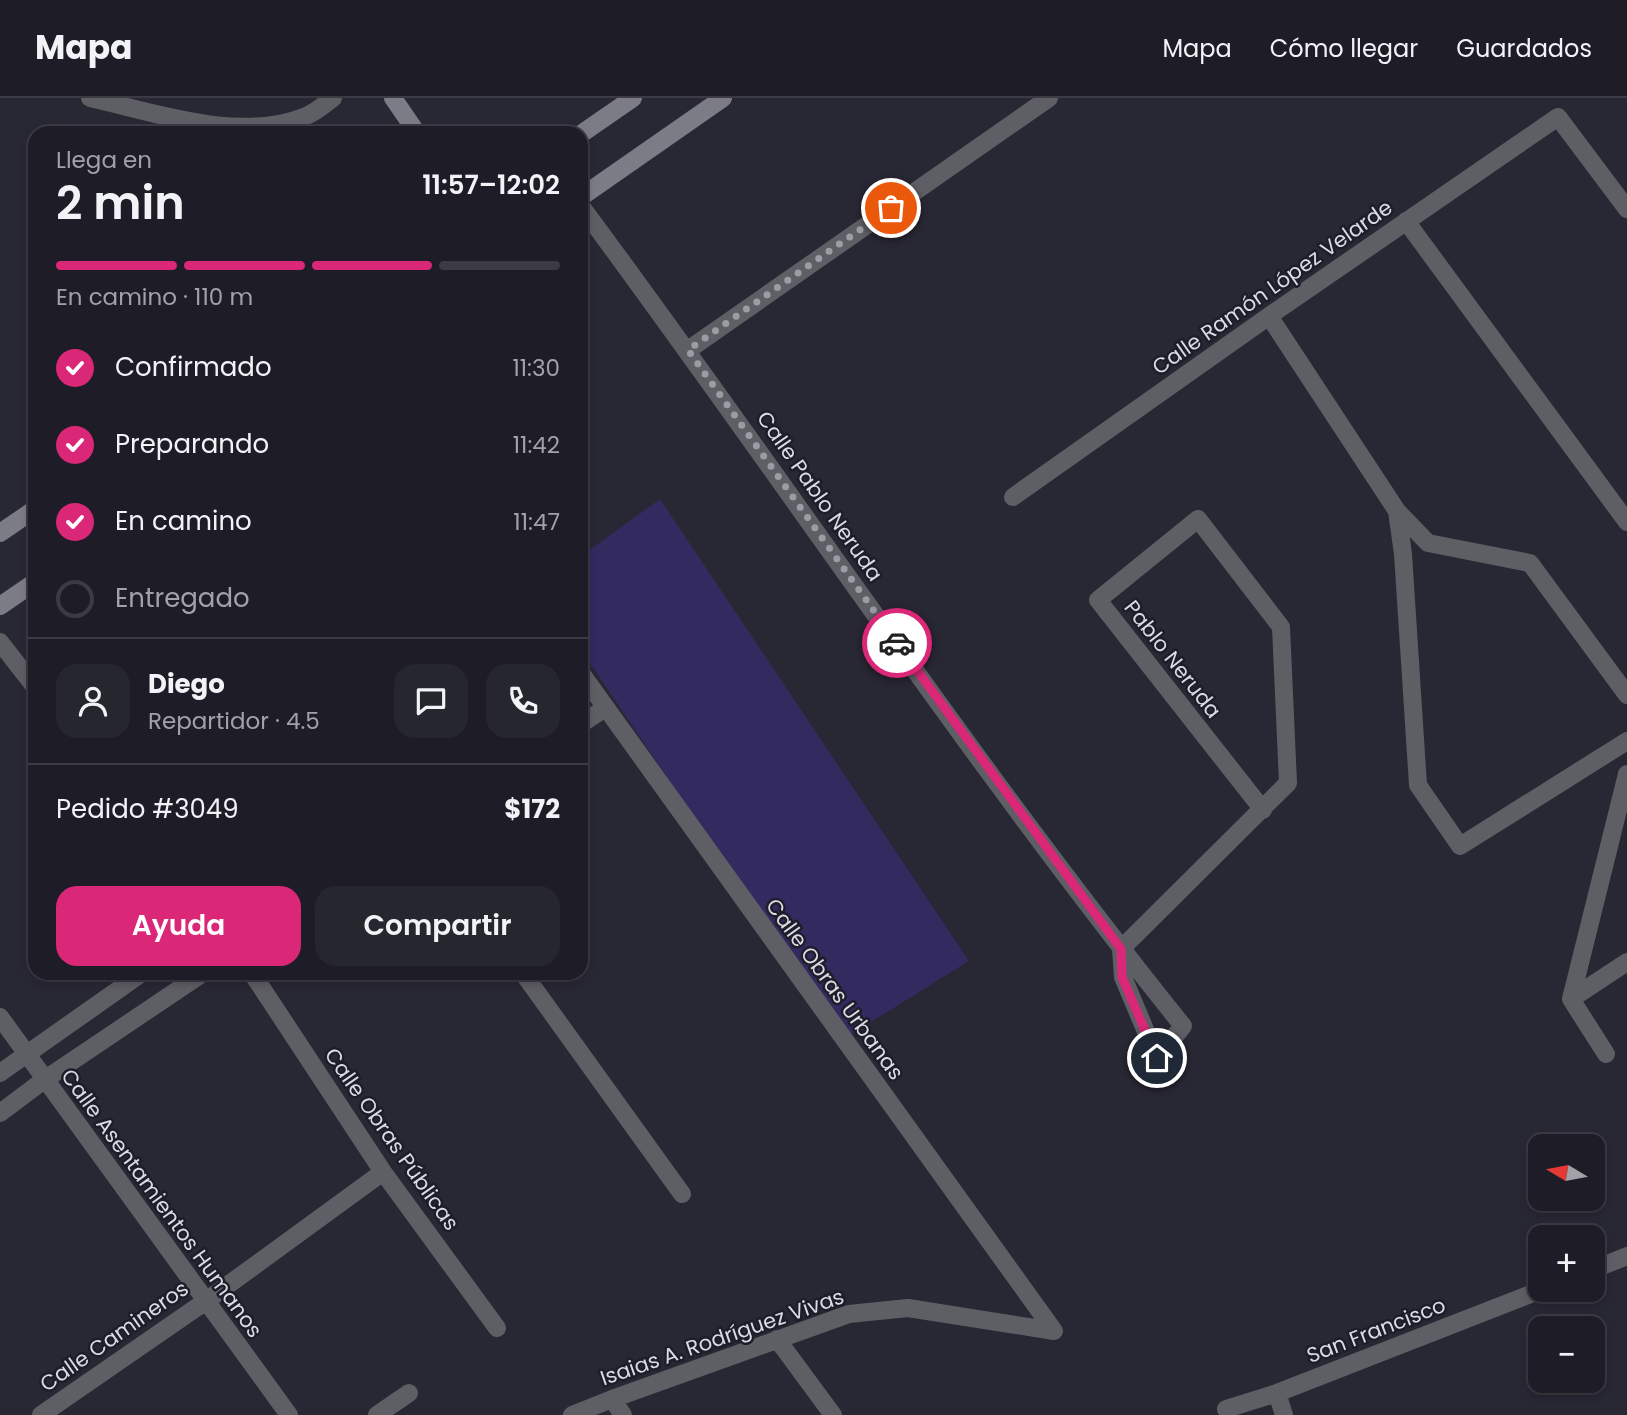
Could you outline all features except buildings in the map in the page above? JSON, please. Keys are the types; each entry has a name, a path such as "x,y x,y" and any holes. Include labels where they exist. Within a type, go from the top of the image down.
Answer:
{"street":[{"path":"90,98 214,125 237,126"},
{"path":"264,126 307,116 333,98"},
{"path":"393,98 412,126"},
{"path":"588,129 633,98"},
{"path":"588,192 723,98"},
{"path":"688,350 1049,98"},
{"name":"Calle Ramón López Velarde","path":"1013,498 1269,316 1558,117 1627,209"},
{"name":"Calle Pablo Neruda","path":"588,215 688,350 944,709 1121,949 1183,1026 1157,1058 1122,977 1121,949"},
{"path":"1406,221 1627,522"},
{"path":"1269,316 1397,511 1428,543 1530,563 1627,695"},
{"path":"1397,511 1403,554 1418,785 1460,846 1627,741"},
{"path":"0,533 28,514"},
{"name":"Pablo Neruda","path":"1121,949 1263,810 1288,783 1281,627 1198,519 1098,600 1263,810"},
{"path":"0,606 28,587"},
{"path":"0,642 28,678"},
{"name":"Calle Obras Urbanas","path":"588,686 1054,1331"},
{"path":"588,719 605,708"},
{"path":"1606,1054 1571,999 1627,774"},
{"path":"1571,999 1627,962"},
{"path":"0,1073 132,980"},
{"path":"0,1113 44,1080 193,980"},
{"name":"Calle Obras Públicas","path":"257,980 383,1172 497,1328"},
{"path":"528,980 682,1194"},
{"name":"Calle Asentamientos Humanos","path":"0,1017 289,1415"},
{"name":"Calle Camineros","path":"41,1415 206,1301 383,1172"},
{"path":"1605,1265 1627,1256"},
{"name":"San Francisco","path":"1226,1409 1277,1393 1528,1295"},
{"name":"Isaias A. Rodríguez Vivas","path":"572,1415 849,1314 908,1308 1054,1331"},
{"path":"777,1339 833,1415"},
{"path":"377,1415 409,1393"},
{"path":"1277,1393 1284,1415"},
{"path":"612,1399 624,1415"}],"shaded area":[{"path":"660,499 969,961 844,1039 588,660 588,551"}],"way so far":[{"path":"891,208 688,350 897,643"}],"route":[{"path":"897,643 1121,949 1122,977 1157,1058"}]}
